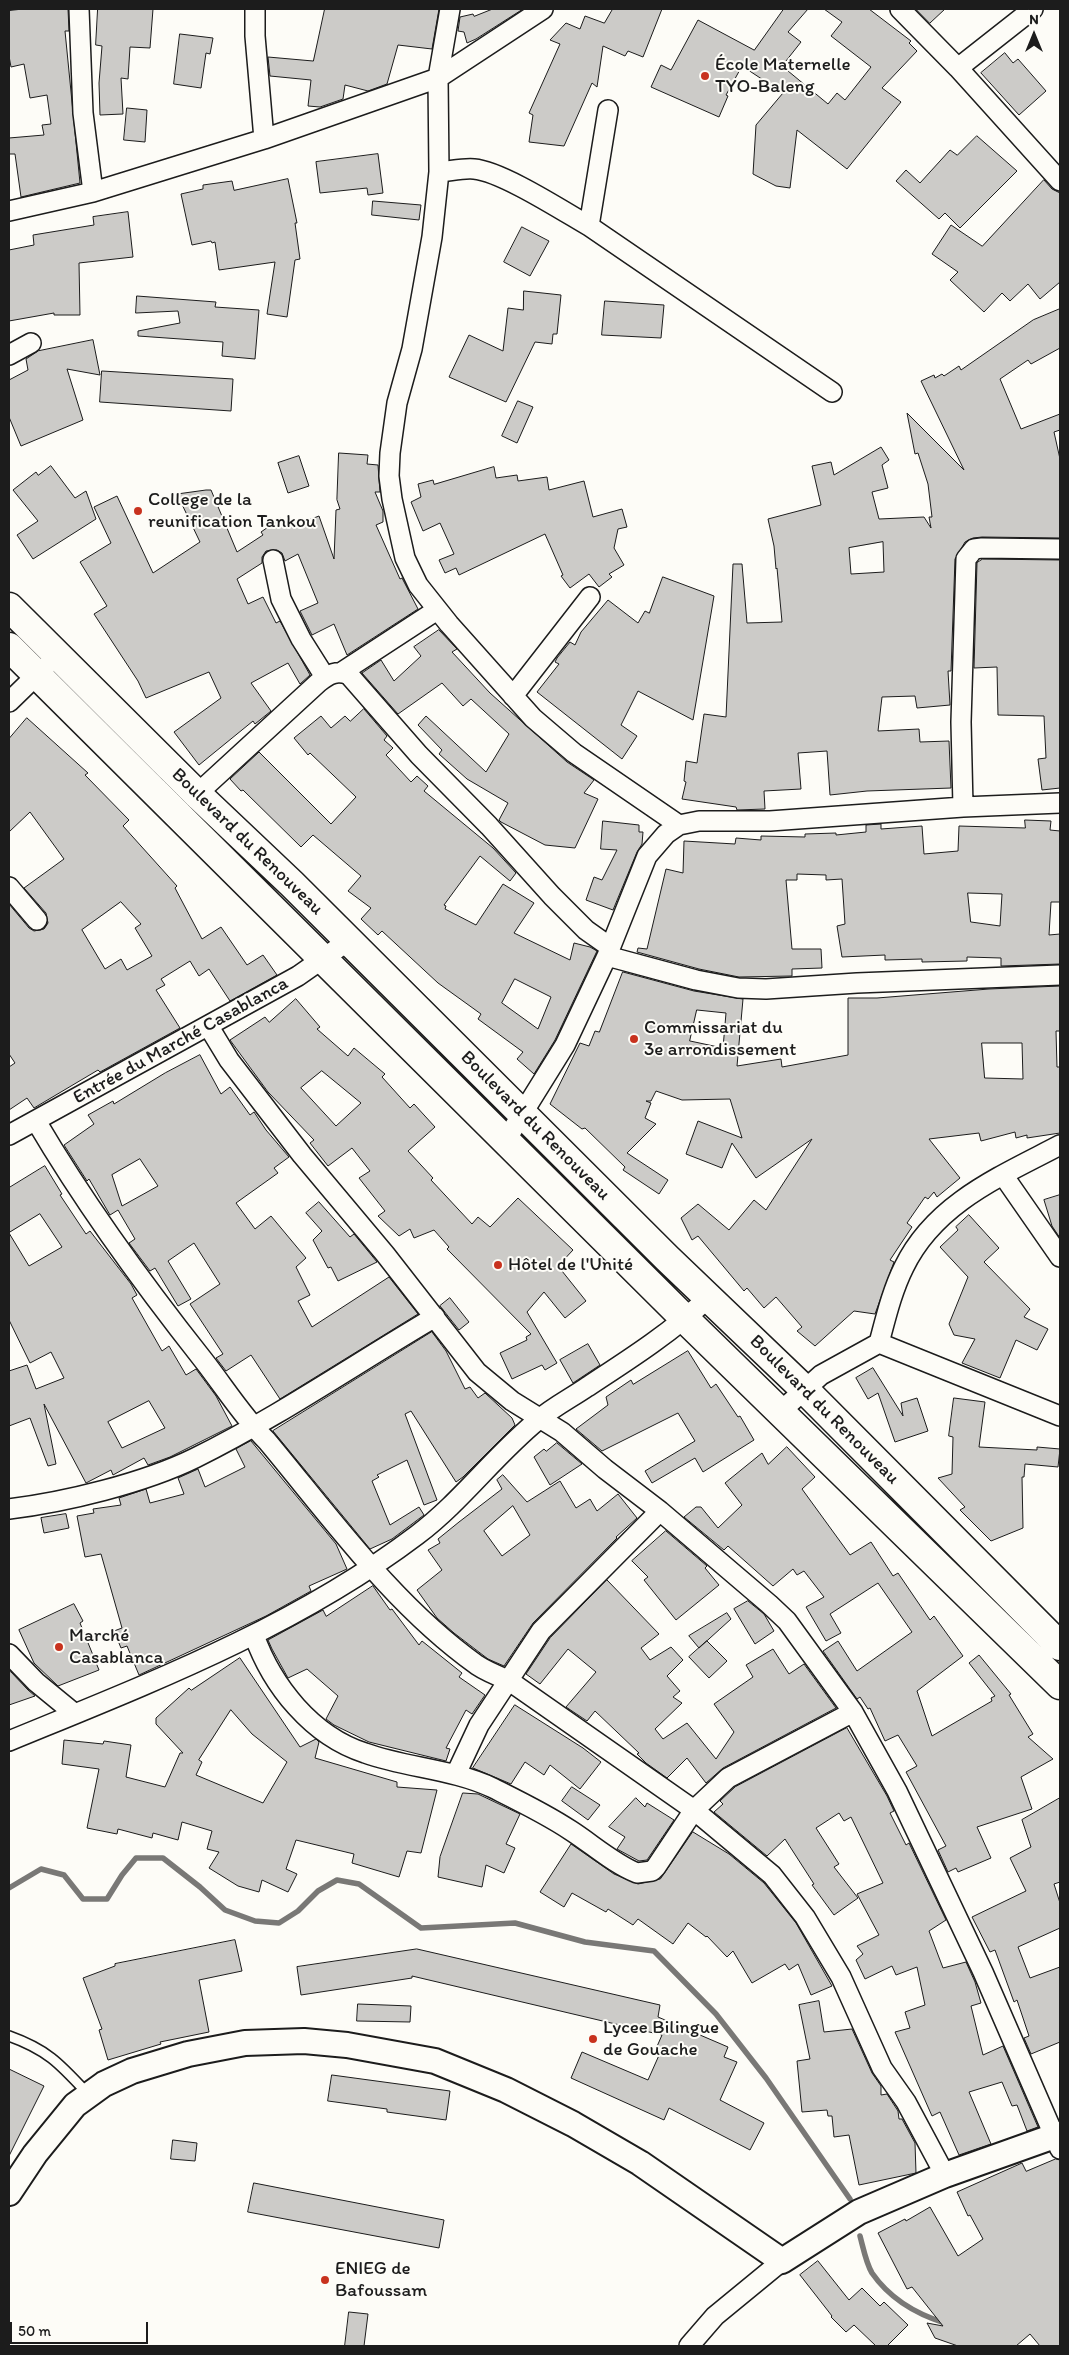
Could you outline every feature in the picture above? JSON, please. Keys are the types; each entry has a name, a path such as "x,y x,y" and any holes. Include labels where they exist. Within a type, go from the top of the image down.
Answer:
{"highway":[{"name":"Boulevard du Renouveau","path":"9,607 56,656 292,884 522,1114 1056,1636"},
{"name":"Boulevard du Renouveau","path":"9,647 36,676 324,958 686,1319 1060,1685"},
{"path":"1023,1649 1056,1636"}],"street":[{"path":"79,9 83,113 93,192"},
{"path":"255,9 255,36 264,139"},
{"path":"450,9 438,78 439,172 432,237 414,340 393,426 390,476 396,525 405,558 418,585 437,610 533,718 574,753 679,825"},
{"path":"9,211 93,192 264,139 438,78 543,9"},
{"path":"900,9 958,68 1060,181"},
{"path":"958,68 1034,9"},
{"path":"589,226 608,110"},
{"path":"439,172 475,169 506,179 589,226 832,392"},
{"path":"9,355 30,343"},
{"path":"963,807 961,722 966,560 974,549 982,548 1060,549"},
{"path":"273,560 281,599 301,639 333,675 349,675 419,755 489,826 552,896 608,951 676,976 738,988 766,989 858,983 1060,975"},
{"path":"513,696 590,597"},
{"path":"197,794 333,675 437,610"},
{"path":"9,702 56,656"},
{"path":"506,1140 565,1045 608,951 647,856 666,834 679,825 699,821 770,821 963,807 1060,803"},
{"path":"9,887 37,920"},
{"name":"Entrée du Marché Casablanca","path":"9,1135 209,1027 298,976 348,941"},
{"path":"209,1027 229,1060 302,1155 385,1254 477,1372 512,1401 562,1432 605,1469 660,1511 770,1604 787,1622 853,1712 897,1791 979,1962 1058,2140 945,2175 859,2212 782,2261 715,2316 689,2346"},
{"path":"36,1121 71,1180 141,1280 252,1427 267,1441 390,1588 439,1635 479,1666 508,1680 694,1810 772,1876 805,1917 841,1977 882,2068 906,2102 945,2175"},
{"path":"781,1411 804,1389 829,1370 879,1343 893,1293 904,1266 919,1241 938,1219 962,1199 1060,1145"},
{"path":"1003,1175 1060,1257"},
{"path":"9,1741 162,1679 254,1635 323,1598 373,1567 419,1534 539,1419 669,1333 709,1297"},
{"path":"9,1509 105,1489 150,1476 194,1458 252,1427 434,1317"},
{"path":"879,1343 1060,1416"},
{"path":"456,1774 479,1725 540,1632 660,1511"},
{"path":"254,1635 260,1653 299,1711 330,1736 364,1753 456,1774 492,1788 568,1828 637,1873 652,1871 656,1867 694,1810 728,1778 853,1712"},
{"path":"9,1654 36,1682 75,1714"},
{"path":"9,2193 35,2154 75,2105 104,2084 132,2072 188,2054 244,2043 304,2041 348,2045 435,2061 506,2090 573,2124 640,2163 782,2261"}],"lane":[{"path":"9,2036 34,2045 55,2060 89,2095"}],"building":[{"path":"23,9 68,9 69,31 65,31 80,183 21,197 15,154 9,154 9,138 44,135 42,125 51,124 47,95 30,98 24,64 11,67 9,56 9,11"},
{"path":"98,9 153,9 150,48 130,47 128,79 121,78 123,114 100,115 99,83 102,46 96,45"},
{"path":"325,9 439,9 432,49 398,45 387,84 368,91 345,85 343,99 320,107 308,106 311,80 270,76 268,57 313,61"},
{"path":"493,9 523,9 467,43 464,32 458,31 460,17 473,14 474,16"},
{"path":"613,9 662,9 643,57 628,51 625,56 603,46 597,87 592,83 564,146 529,142 533,115 529,113 560,44 550,40 566,23 580,29 585,16 604,23"},
{"path":"784,9 808,9 788,32 801,42 782,66 828,104 837,93 845,100 871,67 831,36 842,22 824,9 869,9 911,41 909,43 917,51 882,88 901,102 847,169 797,130 790,188 776,186 753,174 756,125 783,93 742,66 726,95 728,96 719,117 651,87 661,65 671,70 698,20 754,50"},
{"path":"916,9 945,9 930,23"},
{"path":"180,34 213,38 210,54 206,53 201,88 174,84"},
{"path":"1005,53 1013,63 1018,59 1046,91 1019,115 981,73"},
{"path":"127,108 147,110 145,142 124,140"},
{"path":"977,136 1017,171 960,228 945,213 939,219 896,181 906,170 920,183 950,150 957,155"},
{"path":"378,154 383,193 368,195 367,188 320,193 316,162"},
{"path":"288,179 297,223 295,223 300,259 295,260 287,317 267,314 275,262 219,270 215,242 212,243 211,241 192,245 181,194 203,189 203,185 232,181 234,190"},
{"path":"1044,180 1052,189 1060,193 1060,282 1040,299 1028,284 1010,301 1002,293 984,312 950,280 958,272 932,254 951,225 982,246"},
{"path":"373,201 421,205 419,220 372,215"},
{"path":"128,212 133,257 79,263 80,315 54,315 54,313 9,321 9,250 34,245 33,235 94,225 93,217"},
{"path":"522,227 549,241 530,276 504,262"},
{"path":"524,291 561,295 557,334 553,334 552,344 535,342 506,402 449,377 469,335 503,351 508,308 523,310"},
{"path":"137,296 216,302 215,307 259,310 255,359 222,356 223,342 138,336 138,331 180,323 178,311 136,313"},
{"path":"605,301 664,305 661,338 602,335"},
{"path":"1060,309 1060,348 1031,364 1028,360 1000,379 1021,429 1060,414 1060,430 1054,432 1060,459 1060,538 982,537 973,538 965,542 955,559 951,671 948,671 950,705 917,708 915,696 882,697 878,731 919,729 920,742 949,741 951,788 867,791 830,795 827,751 798,753 801,789 764,791 765,809 737,810 736,807 682,799 686,782 684,781 686,761 697,763 704,714 726,717 733,564 742,564 747,623 782,622 777,568 768,519 821,505 812,466 831,462 834,475 881,447 889,460 882,465 888,488 872,492 879,519 924,517 931,528 929,517 932,517 928,484 918,453 915,454 907,413 964,470 921,381 934,375 935,378 942,374 944,376 959,366 961,370 1033,320","holes":["883,542 884,572 851,574 849,548"]},
{"path":"93,340 100,375 67,369 83,420 21,446 9,417 9,380 28,370 26,359 38,351"},
{"path":"102,371 233,379 231,411 100,402"},
{"path":"518,401 533,407 517,443 502,436"},
{"path":"339,453 368,455 367,464 378,465 380,492 375,492 383,511 383,522 376,525 400,579 402,578 418,609 347,655 334,624 312,635 300,611 318,603 298,554 285,561 282,553 277,550 266,551 262,557 262,563 237,579 248,604 263,597 276,623 280,621 310,675 300,684 288,663 251,683 271,711 255,724 253,721 199,765 174,732 221,698 209,672 146,698 138,681 94,614 107,606 80,562 111,543 94,507 117,496 153,573 200,542 177,494 206,490 211,490 237,552 263,535 261,532 281,518 288,528 319,516 334,559 336,510 340,509 337,500"},
{"path":"299,456 309,486 288,493 278,463"},
{"path":"51,466 75,498 86,491 96,519 33,559 17,535 38,521 13,490 36,472 38,475"},
{"path":"494,467 496,478 517,475 518,481 547,477 549,490 584,481 593,517 622,509 627,527 618,529 614,548 624,565 609,574 612,577 599,587 589,574 570,588 561,576 563,575 545,534 459,575 456,568 445,573 439,560 454,554 440,523 423,531 411,502 421,497 418,484 433,480 434,484"},
{"path":"983,559 1060,560 1060,788 1042,790 1038,759 1046,758 1044,716 998,715 997,667 974,668 977,563"},
{"path":"663,577 714,596 693,720 638,691 621,725 637,736 622,759 537,692 559,664 555,662 557,658 570,642 575,645 581,632 608,600 638,623 645,611 649,613"},
{"path":"439,630 457,649 452,652 490,693 567,762 594,780 584,793 598,799 575,848 545,845 501,822 499,820 508,803 467,779 439,754 442,750 418,725 426,716 486,772 509,734 471,699 463,706 442,683 398,714 362,673 381,660 394,681 421,656 414,647"},
{"path":"364,709 387,736 384,740 393,748 386,755 411,782 417,776 428,786 424,791 493,848 516,873 510,881 480,856 444,905 446,906 445,909 476,925 503,884 534,903 514,933 570,960 574,943 597,951 555,1040 534,1074 517,1059 523,1052 478,1019 481,1014 438,983 382,931 378,935 361,919 371,908 348,891 361,876 313,835 301,847 230,779 259,752 331,824 356,797 310,753 308,755 294,738 321,716 331,728 345,716 350,721","holes":["515,979 551,997 538,1029 502,1003"]},
{"path":"27,718 88,773 85,775 129,820 123,826 177,886 175,888 202,939 221,927 247,965 263,955 277,975 230,1001 209,969 199,976 190,961 161,979 165,985 156,990 180,1028 100,1072 98,1070 34,1108 27,1098 9,1110 9,1067 15,1063 9,1054 9,904 29,928 34,931 44,929 48,923 46,913 24,888 64,859 30,812 9,832 9,739","holes":["121,902 141,924 135,928 152,956 127,970 121,959 105,969 82,930"]},
{"path":"1025,820 1051,821 1050,830 1060,831 1060,902 1051,902 1049,935 1060,934 1060,964 1001,966 1001,958 967,957 967,961 922,962 922,959 885,960 885,955 842,957 837,926 845,924 842,879 826,880 826,875 797,874 797,880 786,880 792,949 821,949 822,968 792,969 792,976 739,977 699,969 637,952 638,948 647,949 666,869 683,873 684,841 735,844 736,838 761,840 761,836 805,837 805,834 836,833 836,835 866,832 866,825 881,824 881,829 922,826 924,854 958,851 959,826 1025,828","holes":["968,893 1002,894 1000,926 971,922"]},
{"path":"603,821 639,825 639,832 643,832 642,844 613,910 586,900 594,877 602,880 617,850 601,849"},
{"path":"623,972 694,991 743,999 737,1066 781,1059 782,1067 848,1055 848,998 877,998 989,989 1060,986 1060,1031 1056,1031 1057,1067 1060,1067 1060,1133 1027,1138 1027,1135 1016,1138 1015,1132 981,1141 979,1133 929,1139 960,1178 937,1197 934,1192 928,1199 925,1197 907,1223 912,1227 890,1260 894,1262 875,1314 854,1311 815,1346 797,1331 802,1327 776,1297 764,1308 747,1288 744,1291 698,1236 692,1240 681,1218 698,1204 729,1230 754,1200 766,1210 812,1139 756,1178 732,1143 722,1168 686,1154 698,1121 742,1138 730,1099 682,1100 656,1091 651,1101 646,1101 651,1103 645,1118 656,1124 627,1153 668,1180 659,1194 623,1170 625,1167 585,1128 582,1129 550,1104 580,1043 589,1046 595,1031 599,1032","holes":["697,1010 726,1013 723,1048 690,1041","982,1043 1022,1043 1023,1079 985,1078"]},
{"path":"296,999 320,1027 317,1029 348,1056 354,1048 385,1074 382,1077 410,1108 414,1104 435,1127 408,1151 433,1178 431,1180 472,1224 478,1217 490,1227 518,1198 573,1250 558,1266 586,1301 565,1318 544,1292 527,1312 557,1363 545,1370 542,1365 512,1379 500,1353 527,1340 526,1337 531,1334 447,1249 449,1247 434,1230 414,1238 410,1229 399,1236 378,1216 385,1211 359,1178 370,1171 352,1148 328,1166 310,1143 314,1140 268,1092 230,1040 265,1017 269,1022","holes":["322,1071 361,1103 336,1126 301,1088"]},
{"path":"200,1055 221,1094 230,1087 250,1115 254,1112 266,1130 289,1157 274,1168 278,1173 236,1203 255,1229 271,1216 306,1258 296,1267 310,1295 298,1301 312,1327 389,1277 418,1314 280,1399 251,1355 226,1371 216,1358 223,1354 190,1304 220,1284 194,1243 168,1261 191,1299 178,1306 155,1268 150,1271 129,1243 135,1239 118,1210 110,1215 89,1179 87,1181 64,1145 94,1124 88,1115 113,1101 114,1104 165,1073","holes":["140,1159 158,1186 122,1206 112,1175"]},
{"path":"45,1166 62,1194 60,1195 86,1234 90,1231 131,1284 137,1295 132,1298 162,1351 169,1346 186,1375 196,1369 216,1396 232,1426 170,1457 148,1465 144,1458 113,1475 111,1470 86,1483 44,1404 56,1464 48,1466 30,1418 9,1426 9,1371 27,1365 36,1389 64,1378 51,1352 30,1363 9,1320 9,1233 9,1188","holes":["40,1214 62,1247 29,1266 9,1233","149,1401 165,1428 122,1448 108,1422"]},
{"path":"1060,1195 1060,1238 1052,1226 1044,1200"},
{"path":"319,1202 350,1237 354,1234 377,1262 338,1281 331,1267 328,1268 313,1240 322,1231 306,1213"},
{"path":"969,1215 999,1248 984,1262 1030,1309 1024,1317 1048,1329 1037,1350 1016,1340 1000,1378 962,1363 975,1339 954,1335 949,1324 968,1277 940,1247 958,1230 956,1227"},
{"path":"450,1298 469,1322 459,1330 440,1306"},
{"path":"432,1332 446,1351 465,1389 470,1387 478,1398 485,1393 512,1418 515,1425 456,1482 411,1411 405,1414 437,1500 424,1505 407,1460 377,1475 379,1477 372,1481 390,1525 419,1507 424,1515 392,1539 370,1549 273,1431"},
{"path":"588,1344 600,1365 573,1383 560,1360"},
{"path":"688,1351 711,1388 716,1384 738,1417 740,1416 754,1440 703,1472 695,1458 652,1483 645,1471 695,1441 678,1413 602,1451 576,1429 608,1405 606,1397 631,1380 633,1384"},
{"path":"873,1368 903,1416 901,1403 917,1398 928,1431 895,1442 878,1393 868,1399 856,1378"},
{"path":"954,1398 985,1402 979,1447 1037,1450 1037,1447 1060,1449 1058,1467 1025,1464 1024,1477 1022,1477 1023,1528 991,1541 960,1510 965,1507 938,1478 952,1474 953,1437 949,1436"},
{"path":"251,1441 336,1544 347,1569 309,1586 311,1591 266,1616 139,1675 127,1646 121,1648 114,1631 122,1628 101,1554 85,1557 77,1516 94,1513 93,1509 121,1505 119,1498 146,1489 150,1503 184,1494 178,1478 198,1469 205,1487 245,1467 236,1449"},
{"path":"557,1443 582,1464 550,1485 534,1457 544,1449 546,1451"},
{"path":"787,1447 815,1477 802,1489 850,1555 871,1542 893,1576 898,1573 930,1620 934,1616 963,1656 917,1691 932,1736 992,1701 991,1698 995,1696 969,1663 979,1655 1011,1694 1009,1695 1033,1734 1028,1737 1053,1759 1021,1777 1032,1809 977,1827 991,1858 958,1872 956,1868 948,1872 938,1850 946,1846 906,1772 917,1766 898,1735 885,1741 870,1708 868,1709 860,1697 857,1699 823,1651 838,1641 857,1671 912,1632 878,1583 830,1614 841,1633 826,1641 806,1607 824,1597 804,1571 797,1575 793,1569 773,1586 728,1546 724,1550 684,1517 696,1507 701,1507 718,1528 742,1505 725,1483 762,1453 768,1464"},
{"path":"503,1475 527,1502 560,1481 576,1508 590,1499 597,1511 618,1494 637,1518 616,1537 533,1623 504,1666 488,1659 454,1633 437,1618 417,1590 442,1570 428,1550 440,1543 438,1539 502,1489 497,1480","holes":["513,1506 530,1535 502,1556 484,1531"]},
{"path":"66,1514 69,1528 44,1533 41,1518"},
{"path":"666,1531 707,1566 705,1568 719,1585 676,1620 644,1580 648,1577 632,1561"},
{"path":"607,1580 659,1634 641,1648 650,1660 671,1647 683,1660 667,1676 680,1691 673,1697 682,1703 655,1729 663,1739 687,1723 716,1759 734,1732 714,1704 753,1677 746,1665 773,1649 789,1674 804,1664 836,1708 723,1768 706,1783 687,1758 667,1778 646,1763 637,1754 639,1753 595,1711 587,1721 566,1707 596,1672 568,1649 540,1684 526,1674 550,1638"},
{"path":"373,1586 419,1645 422,1641 462,1673 459,1677 485,1695 472,1714 466,1710 446,1748 450,1749 446,1761 369,1742 334,1725 326,1719 338,1696 307,1669 288,1678 268,1640 323,1610 326,1616"},
{"path":"748,1601 764,1614 774,1631 755,1644 734,1609"},
{"path":"74,1604 83,1621 80,1623 99,1670 58,1686 34,1663 19,1630"},
{"path":"727,1613 731,1619 699,1648 689,1636"},
{"path":"707,1641 727,1661 709,1678 689,1657"},
{"path":"240,1658 300,1747 316,1739 319,1742 315,1758 397,1782 397,1787 437,1790 421,1853 407,1851 399,1877 352,1863 354,1854 296,1840 286,1869 297,1874 288,1892 262,1880 259,1892 238,1886 209,1868 219,1852 207,1849 212,1831 182,1822 178,1840 153,1833 152,1838 118,1829 117,1834 87,1828 99,1769 62,1764 64,1740 103,1744 104,1741 131,1745 126,1777 165,1787 180,1753 183,1753 156,1724 156,1718 189,1688 191,1690","holes":["231,1710 252,1734 287,1762 263,1803 196,1775 202,1762 199,1760"]},
{"path":"11,1672 35,1696 9,1705 9,1673"},
{"path":"515,1705 583,1748 601,1762 580,1789 550,1765 544,1775 525,1762 511,1784 473,1768"},
{"path":"847,1728 887,1796 894,1811 890,1813 906,1845 909,1843 946,1920 929,1931 943,1968 966,1962 975,1982 981,2003 971,2006 983,2055 1003,2046 1038,2127 1027,2131 1017,2105 1012,2106 1002,2082 969,2092 991,2144 959,2155 940,2112 932,2116 895,2032 910,2028 905,2012 925,2005 917,1967 896,1975 892,1966 865,1979 856,1960 863,1954 857,1946 879,1935 857,1894 883,1883 851,1817 844,1821 839,1813 816,1828 839,1864 834,1867 858,1898 834,1915 812,1885 814,1884 785,1839 767,1856 714,1812 723,1804 720,1801 735,1787"},
{"path":"572,1787 600,1805 588,1820 562,1801"},
{"path":"463,1793 478,1794 520,1814 506,1844 515,1848 504,1873 486,1865 482,1887 438,1877 440,1857"},
{"path":"636,1798 645,1807 647,1803 674,1820 647,1860 639,1861 617,1849 625,1837 609,1827"},
{"path":"1060,1798 1060,1882 1054,1884 1060,1903 1060,1928 1018,1947 1030,1978 1060,1967 1060,2042 1031,2054 1024,2038 1029,2036 1017,2000 1014,2002 995,1950 990,1952 972,1917 1026,1891 1010,1858 1031,1847 1022,1820"},
{"path":"693,1832 729,1854 764,1883 796,1923 832,1986 811,1995 798,1964 789,1970 785,1964 752,1983 733,1951 727,1957 707,1936 688,1923 673,1944 638,1919 633,1925 608,1909 606,1912 572,1893 564,1907 540,1892 571,1844 614,1874 638,1884 660,1879"},
{"path":"235,1940 242,1971 199,1980 209,2032 160,2042 161,2044 108,2060 99,2030 102,2029 83,1978 115,1966 115,1964"},
{"path":"417,1949 660,2005 658,2017 728,2047 724,2057 737,2062 720,2100 764,2123 750,2150 669,2108 664,2120 571,2078 582,2052 648,2080 660,2053 655,2051 662,2035 412,1976 412,1978 301,1995 297,1967"},
{"path":"819,2001 824,2032 852,2029 872,2073 881,2086 881,2095 887,2094 898,2111 899,2119 902,2119 915,2143 916,2173 859,2185 849,2135 834,2137 832,2116 828,2116 827,2110 802,2112 797,2061 810,2059 799,2005"},
{"path":"358,2004 411,2006 410,2022 357,2021"},
{"path":"9,2069 44,2086 9,2156"},
{"path":"332,2075 450,2091 446,2120 328,2101"},
{"path":"173,2140 197,2143 195,2161 171,2159"},
{"path":"1056,2159 1060,2160 1060,2346 1040,2346 1030,2334 1016,2346 958,2346 935,2338 927,2323 943,2326 912,2287 907,2289 878,2233 905,2219 906,2221 930,2207 958,2256 983,2239 970,2215 968,2216 957,2192 1022,2163 1026,2171"},
{"path":"254,2183 444,2220 439,2248 248,2212"},
{"path":"818,2261 849,2300 862,2288 880,2306 884,2302 908,2325 887,2346 876,2346 854,2325 846,2332 831,2317 800,2275"},
{"path":"349,2312 368,2314 364,2346 345,2346"}],"waterway":[{"path":"9,1888 41,1869 64,1875 83,1899 107,1899 122,1875 136,1858 163,1858 200,1887 225,1910 255,1921 279,1923 298,1911 318,1891 337,1880 359,1884 421,1928 515,1923 585,1942 654,1951 716,2014 766,2078 850,2199"},
{"path":"860,2236 870,2269 887,2291 914,2310 945,2323"}],"place":[{"name":"École Maternelle TYO-Baleng","path":"705,76"},
{"name":"College de la reunification Tankou","path":"138,511"},
{"name":"Commissariat du 3e arrondissement","path":"634,1039"},
{"name":"Hôtel de l'Unité","path":"498,1265"},
{"name":"Marché Casablanca","path":"59,1647"},
{"name":"Lycee Bilingue de Gouache","path":"593,2039"},
{"name":"ENIEG de Bafoussam","path":"325,2280"}]}
